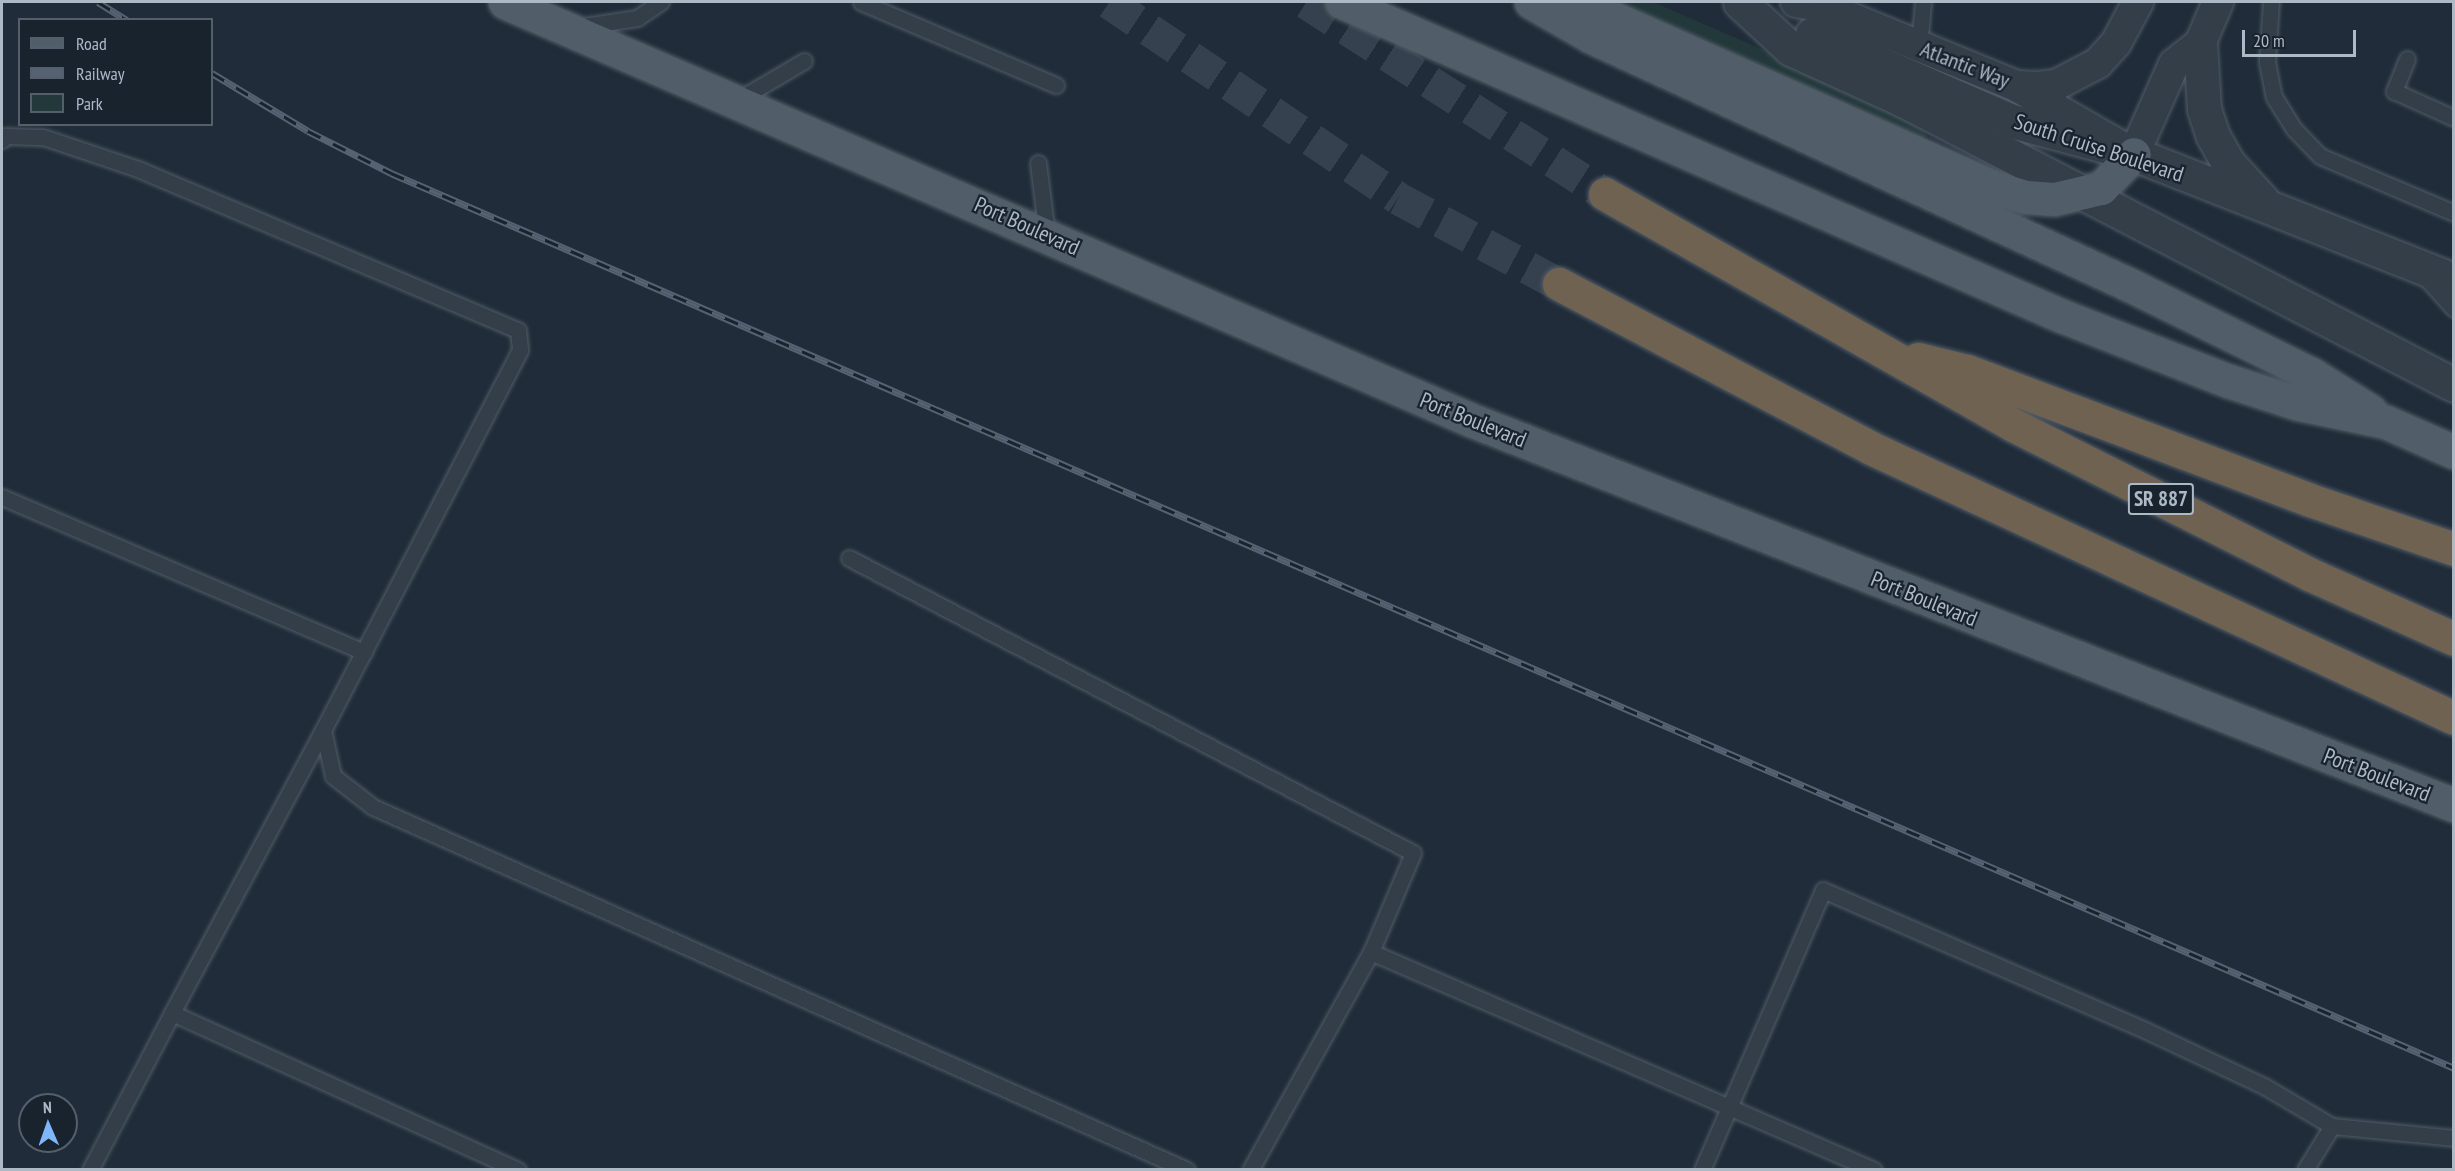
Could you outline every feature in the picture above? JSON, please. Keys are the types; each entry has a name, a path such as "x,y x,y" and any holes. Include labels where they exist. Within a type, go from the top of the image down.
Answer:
{"highway":[{"name":"SR 887","path":"1605,194 2015,426 2288,564 2454,639"},
{"path":"1559,284 1871,448 2454,718"},
{"path":"1874,348 1967,371 2310,500 2454,549"}],"main road":[{"name":"Port Boulevard","path":"505,2 572,28 1471,420 2454,805"},
{"path":"543,2 572,28"},
{"path":"1342,2 2062,316 2296,403 2386,422"},
{"path":"1531,2 1592,37 1945,198 2290,363 2386,422 2454,452"},
{"path":"1565,2 1602,13 1993,187 2026,197 2054,199 2101,188 2134,154"}],"street":[{"path":"1740,2 1791,49 1903,100 2454,385"},
{"name":"South Cruise Boulevard","path":"1750,2 1793,26 2012,121 2134,154 2454,280"},
{"name":"Atlantic Way","path":"1796,2 1824,7 2017,86 2056,85 2098,63 2116,43 2138,2"},
{"path":"2218,2 2200,44 2204,109 2213,136 2228,163 2267,206"},
{"path":"2017,86 2134,154 2174,64 2200,44"}],"lane":[{"path":"572,28 637,18 661,2"},
{"path":"861,2 1056,85"},
{"path":"1919,47 1923,2"},
{"path":"2271,2 2267,62 2274,97 2294,129 2320,156 2454,213"},
{"path":"2407,59 2394,91 2454,117"},
{"path":"736,101 804,61"},
{"path":"2,140 6,136 43,137 138,169 518,330 520,350 364,652 90,1170"},
{"path":"1038,163 1047,235"},
{"path":"2410,261 2454,309"},
{"path":"2,497 364,652"},
{"path":"849,558 1413,853 1371,952 1250,1170"},
{"path":"323,730 333,776 373,807 1187,1170"},
{"path":"1702,1170 1823,890 2146,1031 2264,1086 2332,1126 2454,1137"},
{"path":"1371,952 1874,1170"},
{"path":"172,1013 518,1170"},
{"path":"2305,1170 2332,1126"}],"green space":[{"path":"1615,2 1653,2 1824,76 1922,128 1927,136 1922,139"}],"tunnel":[{"path":"1109,2 1398,198 1559,284"},
{"path":"1306,2 1605,194"}],"railway":[{"path":"98,2 124,18"},
{"path":"213,74 308,131 391,173 2454,1068"}]}
